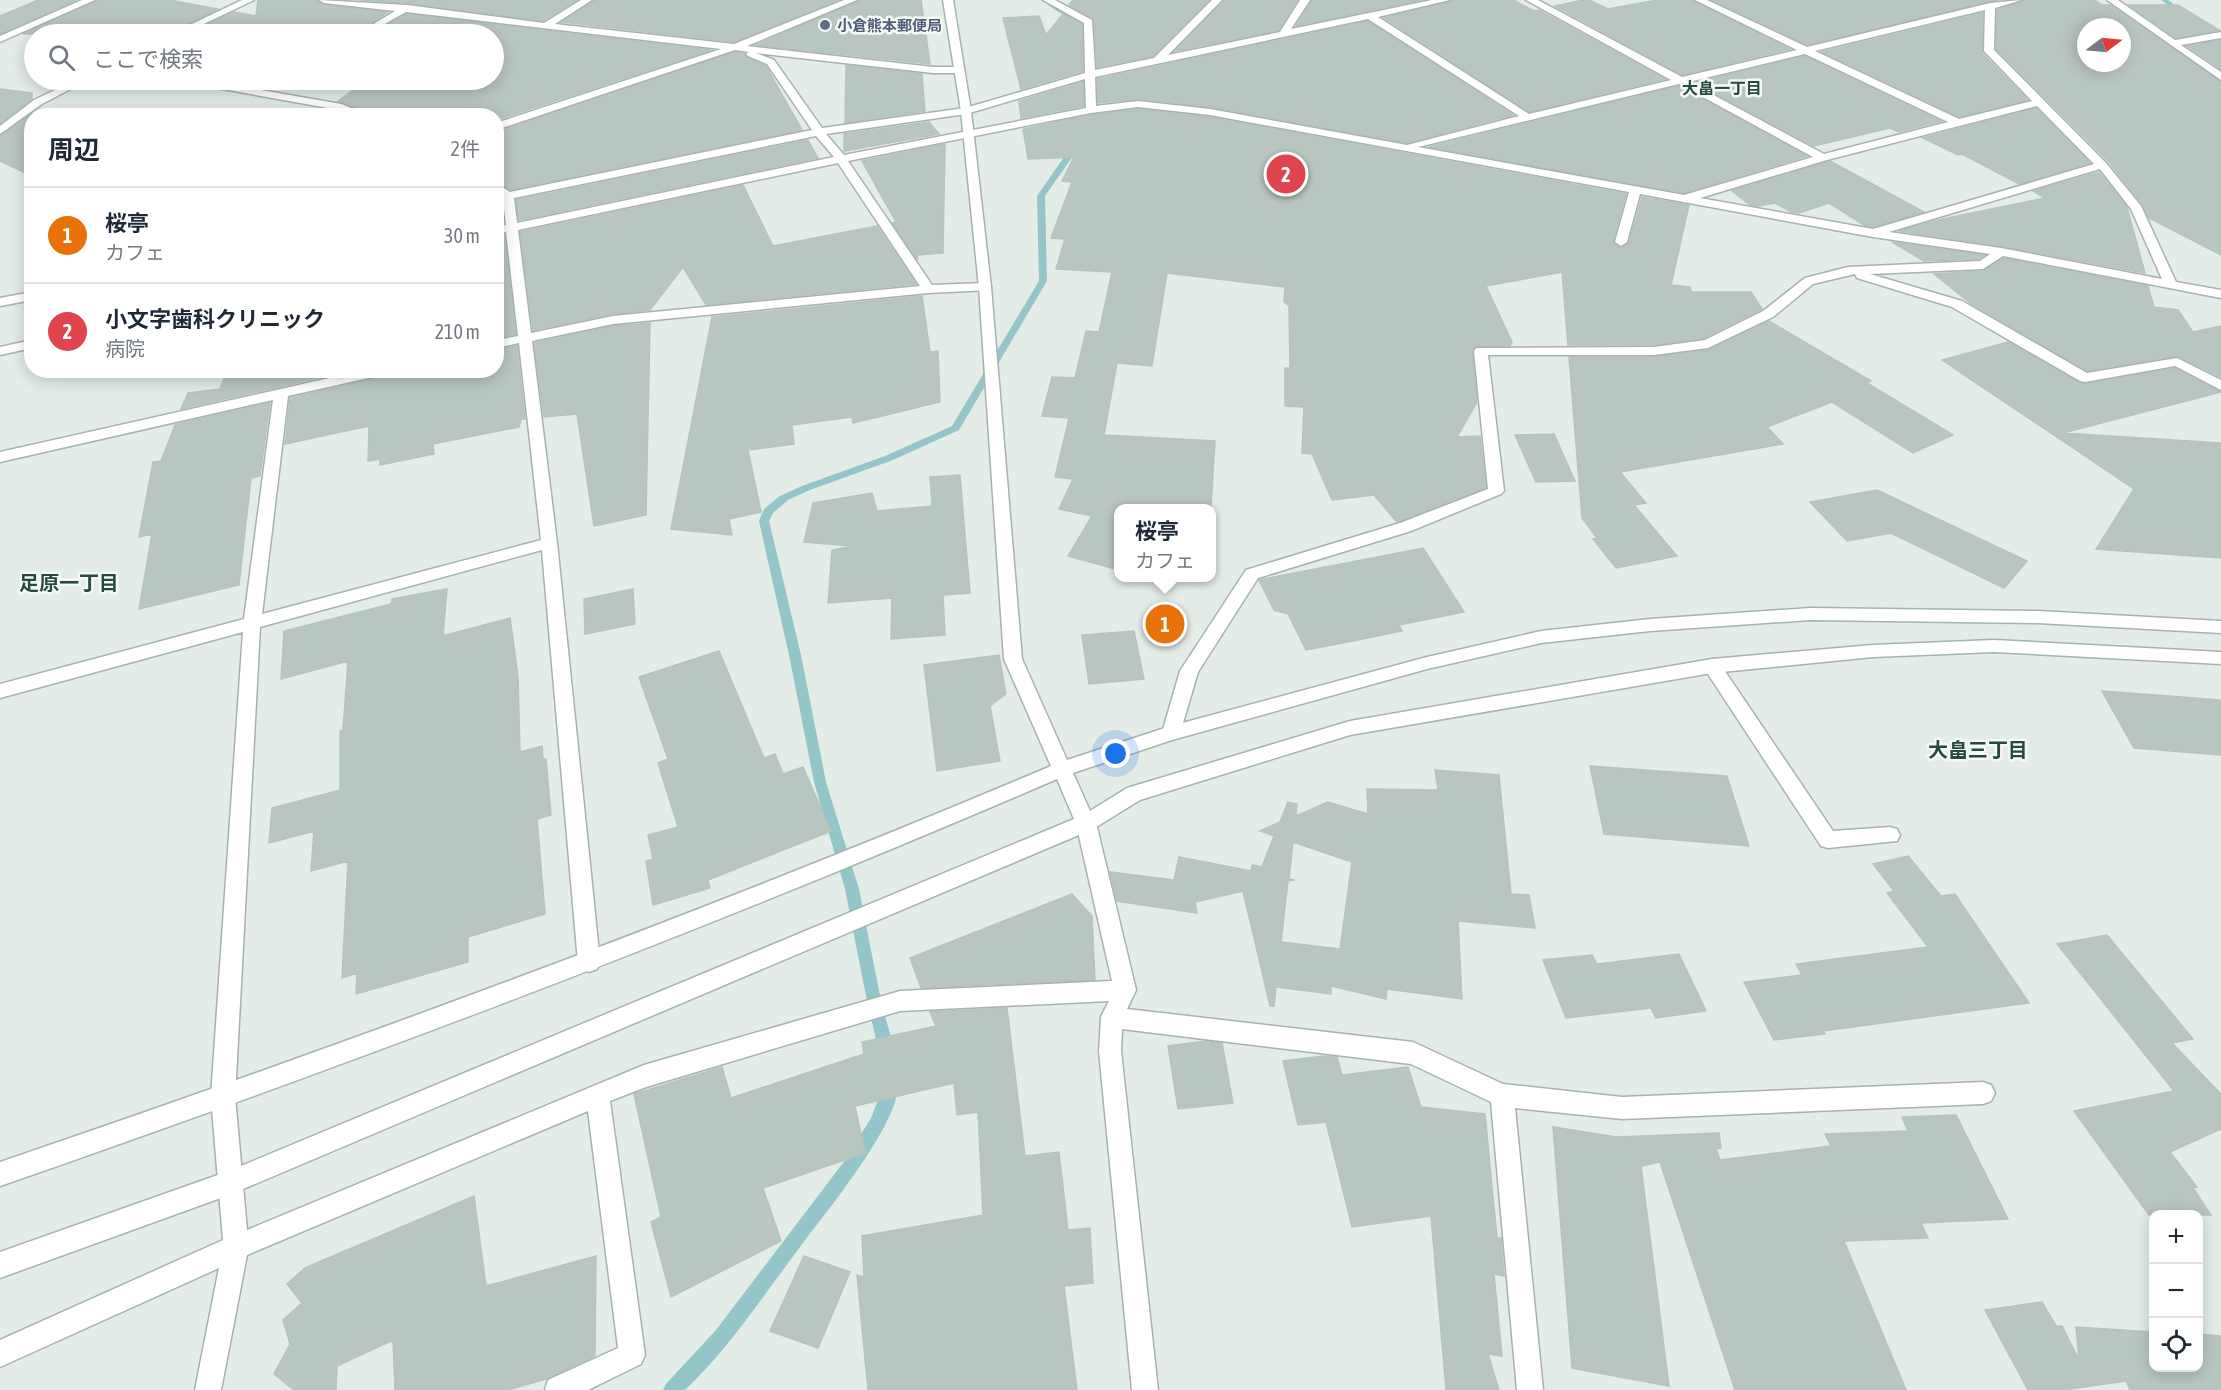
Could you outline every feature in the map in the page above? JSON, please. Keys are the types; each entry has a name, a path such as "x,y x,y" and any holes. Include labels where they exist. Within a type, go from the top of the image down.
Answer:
{"street":[{"path":"35,24 90,0"},
{"path":"197,24 249,0"},
{"path":"324,0 933,70 958,70"},
{"path":"379,24 422,0"},
{"path":"547,25 587,0"},
{"path":"504,124 735,47 852,0"},
{"path":"948,0 966,111 985,287 1013,659 1086,823 1125,990 1112,1017 1110,1051 1145,1390"},
{"path":"1048,0 1089,22 1094,74 1091,110"},
{"path":"1159,58 1217,0"},
{"path":"1283,34 1305,0"},
{"path":"504,197 819,132 966,111 1159,58 1445,0"},
{"path":"1531,0 1823,158"},
{"path":"1700,0 1958,123"},
{"path":"1405,147 2017,0"},
{"path":"2112,0 2221,77"},
{"path":"1990,6 1989,51 2102,165 2137,208 2171,285"},
{"path":"1370,16 1527,117"},
{"path":"0,39 24,29"},
{"path":"2174,43 2221,35"},
{"path":"735,47 771,62 819,132 841,159 928,289"},
{"path":"30,108 62,90"},
{"path":"250,90 344,108"},
{"path":"262,92 266,90"},
{"path":"1682,199 1823,158 2039,102"},
{"path":"504,230 967,133 1091,110 1138,104 1210,112 1873,233 2001,252 2221,294"},
{"path":"0,131 24,113"},
{"path":"1873,233 2102,165"},
{"path":"1620,242 1636,189"},
{"path":"504,203 513,228 527,337 590,962"},
{"path":"1171,732 1189,671 1252,574 1443,515 1496,491 1481,351 1654,351 1708,344 1768,314 1809,281 1848,271 1983,265 2001,252"},
{"path":"1848,271 1957,304 2085,378 2177,362 2221,386"},
{"path":"504,342 613,320 928,289 985,287"},
{"path":"0,302 24,298"},
{"path":"0,351 24,346"},
{"path":"0,457 352,378"},
{"path":"208,1390 236,1247 223,1097 252,623 281,395"},
{"path":"0,691 549,543"},
{"path":"0,1174 223,1097 590,962 815,872 1062,769 1171,732 1427,663 1541,637 1650,625 1837,613 2038,616 2221,627"},
{"path":"0,1265 229,1183 1086,823 1134,794 1350,728 1712,666 1873,651 1994,646 2221,658"},
{"path":"1712,666 1828,840 1890,836"},
{"path":"0,1354 236,1247 644,1076 900,1001 1125,990"},
{"path":"1112,1017 1413,1053 1502,1095 1622,1108 1983,1093"},
{"path":"558,1390 632,1355 598,1095"},
{"path":"1502,1095 1530,1390"}],"building":[{"path":"38,0 76,0 0,34 0,16"},
{"path":"97,0 169,0 218,9 189,24 45,24"},
{"path":"258,0 317,0 324,5 388,12 370,24 208,24 234,12 256,16"},
{"path":"359,0 577,0 543,21 407,3"},
{"path":"594,0 838,0 734,42 562,22"},
{"path":"859,0 921,0 930,64 756,45"},
{"path":"1073,0 1209,0 1153,56 1097,67 1094,20 1069,5"},
{"path":"1224,0 1297,0 1279,30 1175,51"},
{"path":"1312,0 1421,0 1296,26"},
{"path":"1452,0 1513,0 1534,11 1539,10 1665,79 1529,112 1384,18"},
{"path":"1589,0 1608,9 1657,0 1693,0 1790,49 1682,75 1555,6"},
{"path":"1712,0 1998,0 1807,45"},
{"path":"2024,0 2095,0 2102,5 2110,5 2129,18 2077,18 2077,72 2131,72 2131,20 2221,82 2221,255 2149,218 2143,205 2108,161 1996,49 1997,10"},
{"path":"2129,5 2178,5 2219,30 2176,38"},
{"path":"1983,13 1982,53 2028,100 1959,117 1822,52"},
{"path":"406,14 491,24 388,24"},
{"path":"1063,14 1082,24 1083,71 1021,89 1003,18 1039,16 1046,35"},
{"path":"1368,21 1513,115 1407,143 1210,107 1138,99 1098,103 1097,79"},
{"path":"504,26 711,50 504,117 504,108 355,108 338,101 353,90 504,90"},
{"path":"2221,40 2221,69 2187,46"},
{"path":"735,52 744,54 747,58 766,66 802,130 510,190 504,188 504,129"},
{"path":"1805,56 1941,121 1899,132 1890,128 1814,146 1695,83"},
{"path":"846,65 922,74 925,111 845,123"},
{"path":"1083,82 1084,106 1021,118 1019,101"},
{"path":"1679,86 1807,156 1684,193 1429,147"},
{"path":"0,89 32,93 32,99 0,123"},
{"path":"2036,108 2090,163 2019,184 1962,154 1958,155 1923,138"},
{"path":"1138,109 1210,117 1626,194 1613,241 1620,248 1629,243 1642,197 1689,205 1671,285 1690,287 1691,292 1751,292 1762,309 1704,338 1654,345 1568,345 1562,272 1486,286 1512,342 1510,346 1476,346 1472,350 1477,402 1457,437 1480,436 1486,488 1397,522 1374,495 1332,500 1312,454 1302,453 1304,407 1285,406 1285,368 1290,368 1289,306 1284,302 1285,287 1167,273 1152,366 1117,363 1104,435 1215,441 1211,504 1114,504 1114,569 1068,556 1092,516 1059,509 1073,479 1055,477 1069,418 1042,416 1052,377 1075,378 1086,331 1099,332 1112,272 1056,269 1065,239 1051,238 1072,182 1062,181 1074,157 1028,159 1023,129 1091,115"},
{"path":"24,120 24,172 0,161 0,136"},
{"path":"929,122 939,134 844,151 844,134"},
{"path":"808,140 818,158 519,220 516,200"},
{"path":"945,144 943,253 917,255 918,260 892,223 896,222 862,161"},
{"path":"1830,161 1924,212 1873,227 1864,225 1829,203 1799,213 1791,212 1775,203 1750,205 1732,191"},
{"path":"2099,172 2127,207 2145,273 2001,246 1899,231 1938,220 2045,198 2033,191"},
{"path":"743,185 773,246 877,226 916,284 706,305 683,267 650,310 613,314 533,330 520,232"},
{"path":"504,235 516,334 504,336"},
{"path":"1892,242 1984,255 1979,259 1924,261"},
{"path":"2003,258 2148,286 2154,307 2178,310 2193,332 2221,326 2221,377 2177,356 2087,371 1970,303 1934,274 1983,271"},
{"path":"922,296 930,352 938,351 940,402 853,423 852,417 792,425 794,444 748,450 761,512 729,519 732,535 671,529 712,317"},
{"path":"1769,321 1871,381 1867,383 1953,435 1913,453 1832,402 1767,427 1783,444 1620,472 1646,503 1634,505 1677,556 1616,568 1593,539 1597,538 1582,518 1569,357 1654,357 1708,350"},
{"path":"650,323 646,515 594,526 577,414 544,417 534,343 613,326"},
{"path":"2008,342 2080,383 2175,368 2221,392 2063,433 2221,443 2221,558 2096,549 2134,489 1942,360"},
{"path":"517,346 525,419 521,419 519,427 433,444 434,454 380,465 380,459 368,461 369,426 285,444 290,398 377,378 504,378 504,348"},
{"path":"224,378 318,378 181,409 188,393 220,389"},
{"path":"270,403 260,476 251,478 239,585 139,609 152,534 139,537 153,462 161,461 175,425"},
{"path":"1554,434 1575,481 1536,482 1515,435"},
{"path":"960,475 970,593 943,595 945,635 891,639 892,598 828,603 832,550 852,546 804,542 813,503 872,493 877,511 932,506 930,477"},
{"path":"1877,490 2027,561 2004,588 1891,533 1847,541 1810,502"},
{"path":"1423,548 1464,612 1399,625 1402,631 1348,642 1306,650 1288,614 1274,610 1259,580"},
{"path":"447,589 443,636 510,618 518,676 520,752 542,746 543,760 546,759 551,815 537,819 545,914 468,937 468,962 356,994 357,973 342,978 348,861 311,871 314,831 269,843 272,808 340,790 340,731 343,730 348,661 281,679 284,631 391,604 392,599"},
{"path":"633,589 635,624 585,634 584,599"},
{"path":"1134,631 1144,679 1089,684 1082,635"},
{"path":"719,651 764,758 775,754 783,774 803,767 831,831 708,880 710,888 653,905 646,861 653,859 648,835 678,827 658,763 668,759 639,677"},
{"path":"999,655 1006,694 990,706 1000,761 937,771 924,665"},
{"path":"2102,691 2221,700 2221,755 2134,748"},
{"path":"1590,766 1727,776 1749,846 1604,834"},
{"path":"1435,770 1499,775 1511,894 1529,895 1535,928 1458,921 1462,999 1387,989 1386,999 1331,986 1331,994 1276,987 1274,1006 1270,1006 1243,891 1195,902 1197,913 1117,901 1110,872 1174,880 1179,857 1251,871 1252,865 1262,867 1274,836 1260,831 1280,822 1288,802 1297,804 1296,816 1328,802 1368,814 1367,789 1438,790","holes":["1293,842 1352,862 1340,949 1281,942 1288,881 1295,880 1289,879"]},
{"path":"1908,856 1941,896 1955,894 2029,1003 1823,1031 1825,1034 1774,1040 1744,982 1802,975 1796,964 1928,947 1887,893 1894,891 1873,864"},
{"path":"1072,894 1092,916 1095,980 921,988 910,958"},
{"path":"2107,935 2193,1039 2172,1043 2221,1094 2221,1129 2170,1152 2197,1187 2193,1188 2211,1215 2203,1215 2203,1210 2149,1210 2149,1215 2074,1111 2174,1091 2057,944"},
{"path":"1679,954 1706,1011 1656,1018 1651,1008 1566,1018 1543,960 1592,955 1597,964"},
{"path":"1007,1008 1025,1156 1059,1152 1068,1230 1090,1228 1093,1283 1064,1286 1077,1390 868,1390 857,1275 864,1277 862,1236 983,1215 978,1112 957,1115 954,1083 855,1106 865,1153 763,1188 781,1241 671,1297 651,1222 661,1217 634,1094 722,1067 731,1098 864,1054 862,1042 936,1026 930,1012"},
{"path":"1206,1041 1222,1043 1233,1103 1178,1109 1168,1046"},
{"path":"1324,1056 1337,1057 1342,1075 1408,1067 1421,1107 1485,1114 1497,1238 1501,1238 1504,1276 1494,1274 1502,1356 1488,1354 1499,1390 1446,1390 1431,1216 1352,1227 1326,1122 1298,1125 1283,1061"},
{"path":"1956,1115 2008,1219 1921,1223 1928,1238 1844,1241 1906,1390 1735,1390 1660,1162 1641,1166 1669,1386 1572,1368 1553,1127 1616,1137 1719,1133 1721,1148 1716,1149 1720,1160 1831,1146 1825,1134 1908,1131 1902,1117"},
{"path":"474,1196 486,1286 596,1256 595,1356 546,1379 508,1390 395,1390 393,1340 337,1366 336,1390 294,1390 274,1374 290,1344 283,1320 302,1303 287,1284 305,1268"},
{"path":"804,1256 850,1272 818,1348 770,1331"},
{"path":"2042,1302 2056,1326 2062,1326 2079,1360 2076,1327 2149,1332 2149,1372 2203,1372 2203,1334 2221,1336 2221,1390 2130,1390 2126,1381 2063,1390 2028,1390 1985,1310"}],"waterway":[{"path":"1046,0 1056,8 1079,18"},
{"path":"2164,0 2183,13"},
{"path":"2198,22 2217,36 2202,44 2221,49"},
{"path":"887,1052 874,1001 852,889 820,782 795,655 764,521 768,511 784,498 889,458 956,428 1043,281 1041,196 1076,146"},
{"path":"672,1390 722,1337 838,1184 877,1124 886,1104 891,1084"}],"place":[{"name":"小倉熊本郵便局","path":"825,25"},
{"name":"小文字歯科クリニック","path":"1286,174"},
{"name":"桜亭","path":"1165,624"}],"district":[{"name":"大畠一丁目","path":"1722,88"},
{"name":"足原一丁目","path":"69,582"},
{"name":"大畠三丁目","path":"1978,749"}]}
